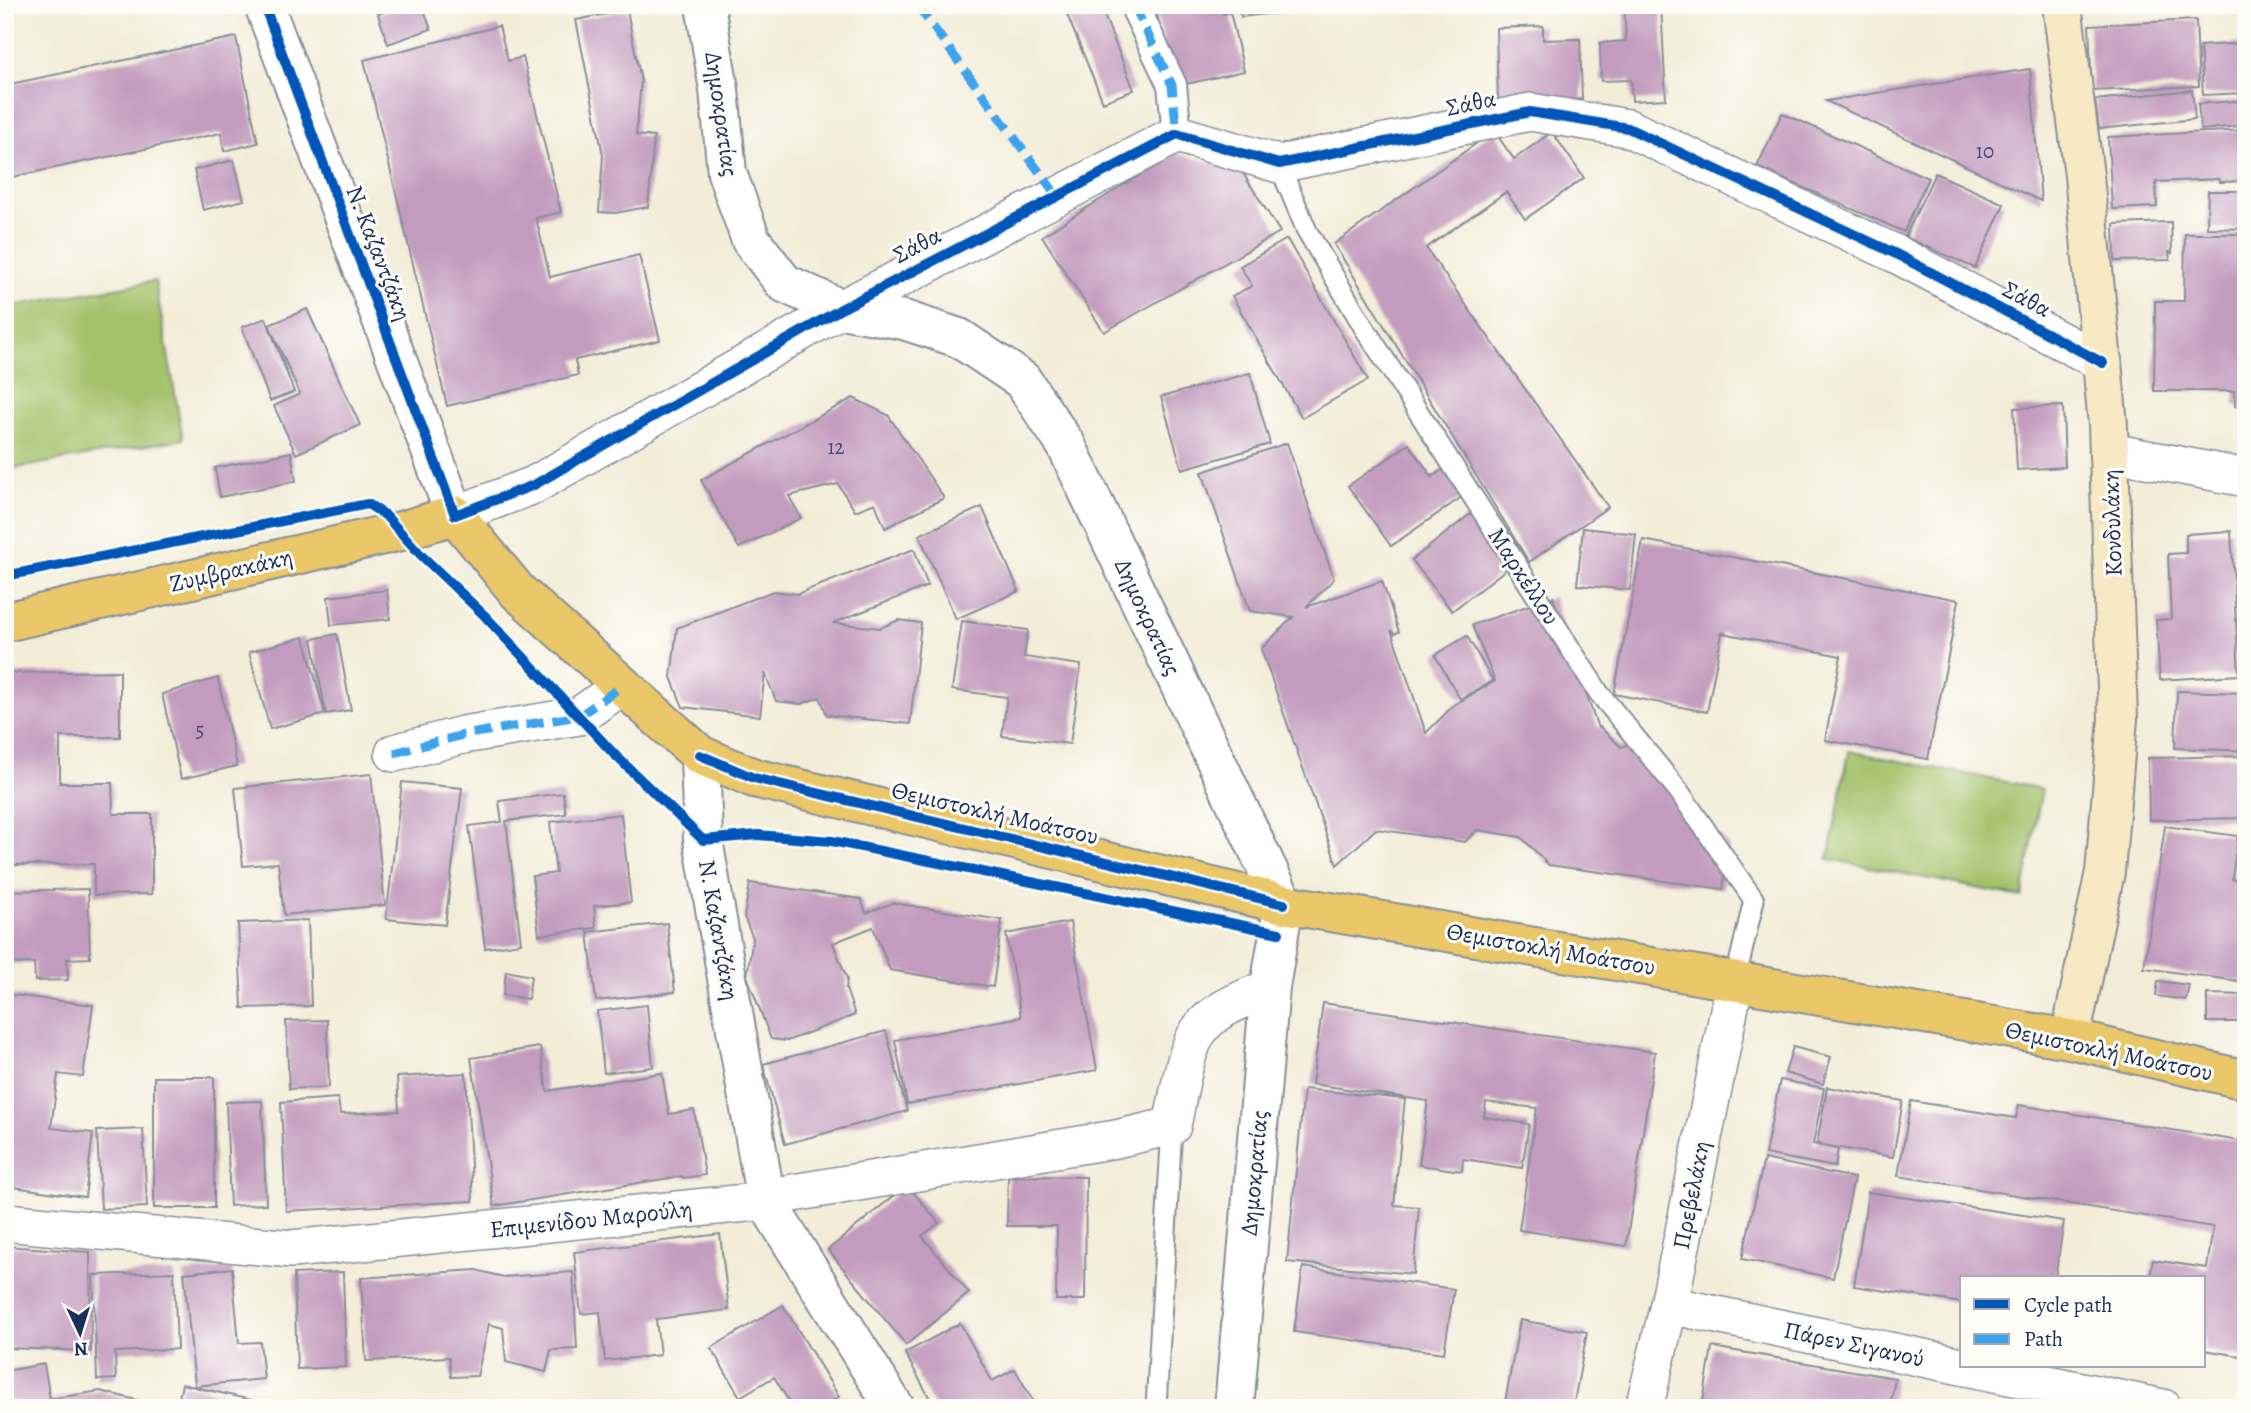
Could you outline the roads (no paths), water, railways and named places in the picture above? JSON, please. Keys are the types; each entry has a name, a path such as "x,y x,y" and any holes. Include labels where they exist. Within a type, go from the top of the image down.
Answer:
{"main road":[{"name":"Κονδυλάκη","path":"2063,5 2104,363 2110,452 2118,719 2105,872 2070,1039"},
{"name":"Ζυμβρακάκη","path":"5,622 401,531 455,515"},
{"name":"Ν. Καζαντζάκη","path":"455,515 518,592 700,755"},
{"name":"Θεμιστοκλή Μοάτσου","path":"700,755 754,778 1284,904 2070,1039 2246,1080"}],"street":[{"name":"Ν. Καζαντζάκη","path":"264,5 455,515"},
{"name":"Δημοκρατίας","path":"705,5 719,90 727,173 751,240 784,283 841,309 904,320 959,338 1021,380 1066,445 1284,904 1270,987 1234,1408"},
{"path":"1135,5 1172,85 1177,134"},
{"name":"Σάθα","path":"455,515 534,485 841,309 1177,134 1279,164 1530,112 1628,128 1896,254 2104,363"},
{"path":"2110,452 2246,478"},
{"path":"394,752 463,735 579,716 622,686"},
{"name":"Ν. Καζαντζάκη","path":"700,755 703,840 766,1201 895,1408"},
{"name":"Πρεβελάκη","path":"1644,1408 1669,1305 1735,981"},
{"path":"1172,1126 1186,1058 1200,1028 1225,1008 1270,987"},
{"name":"Επιμενίδου Μαρούλη","path":"5,1222 292,1249 766,1201 787,1194 1116,1139 1172,1126"},
{"name":"Πάρεν Σιγανού","path":"1669,1305 1960,1366"},
{"name":"Πάρεν Σιγανού","path":"1972,1368 2164,1408"}],"lane":[{"name":"Μαρκέλλου","path":"1279,164 1307,231 1365,329 1600,693 1678,790 1754,900 1735,981"},
{"path":"1156,1408 1172,1126"}]}
